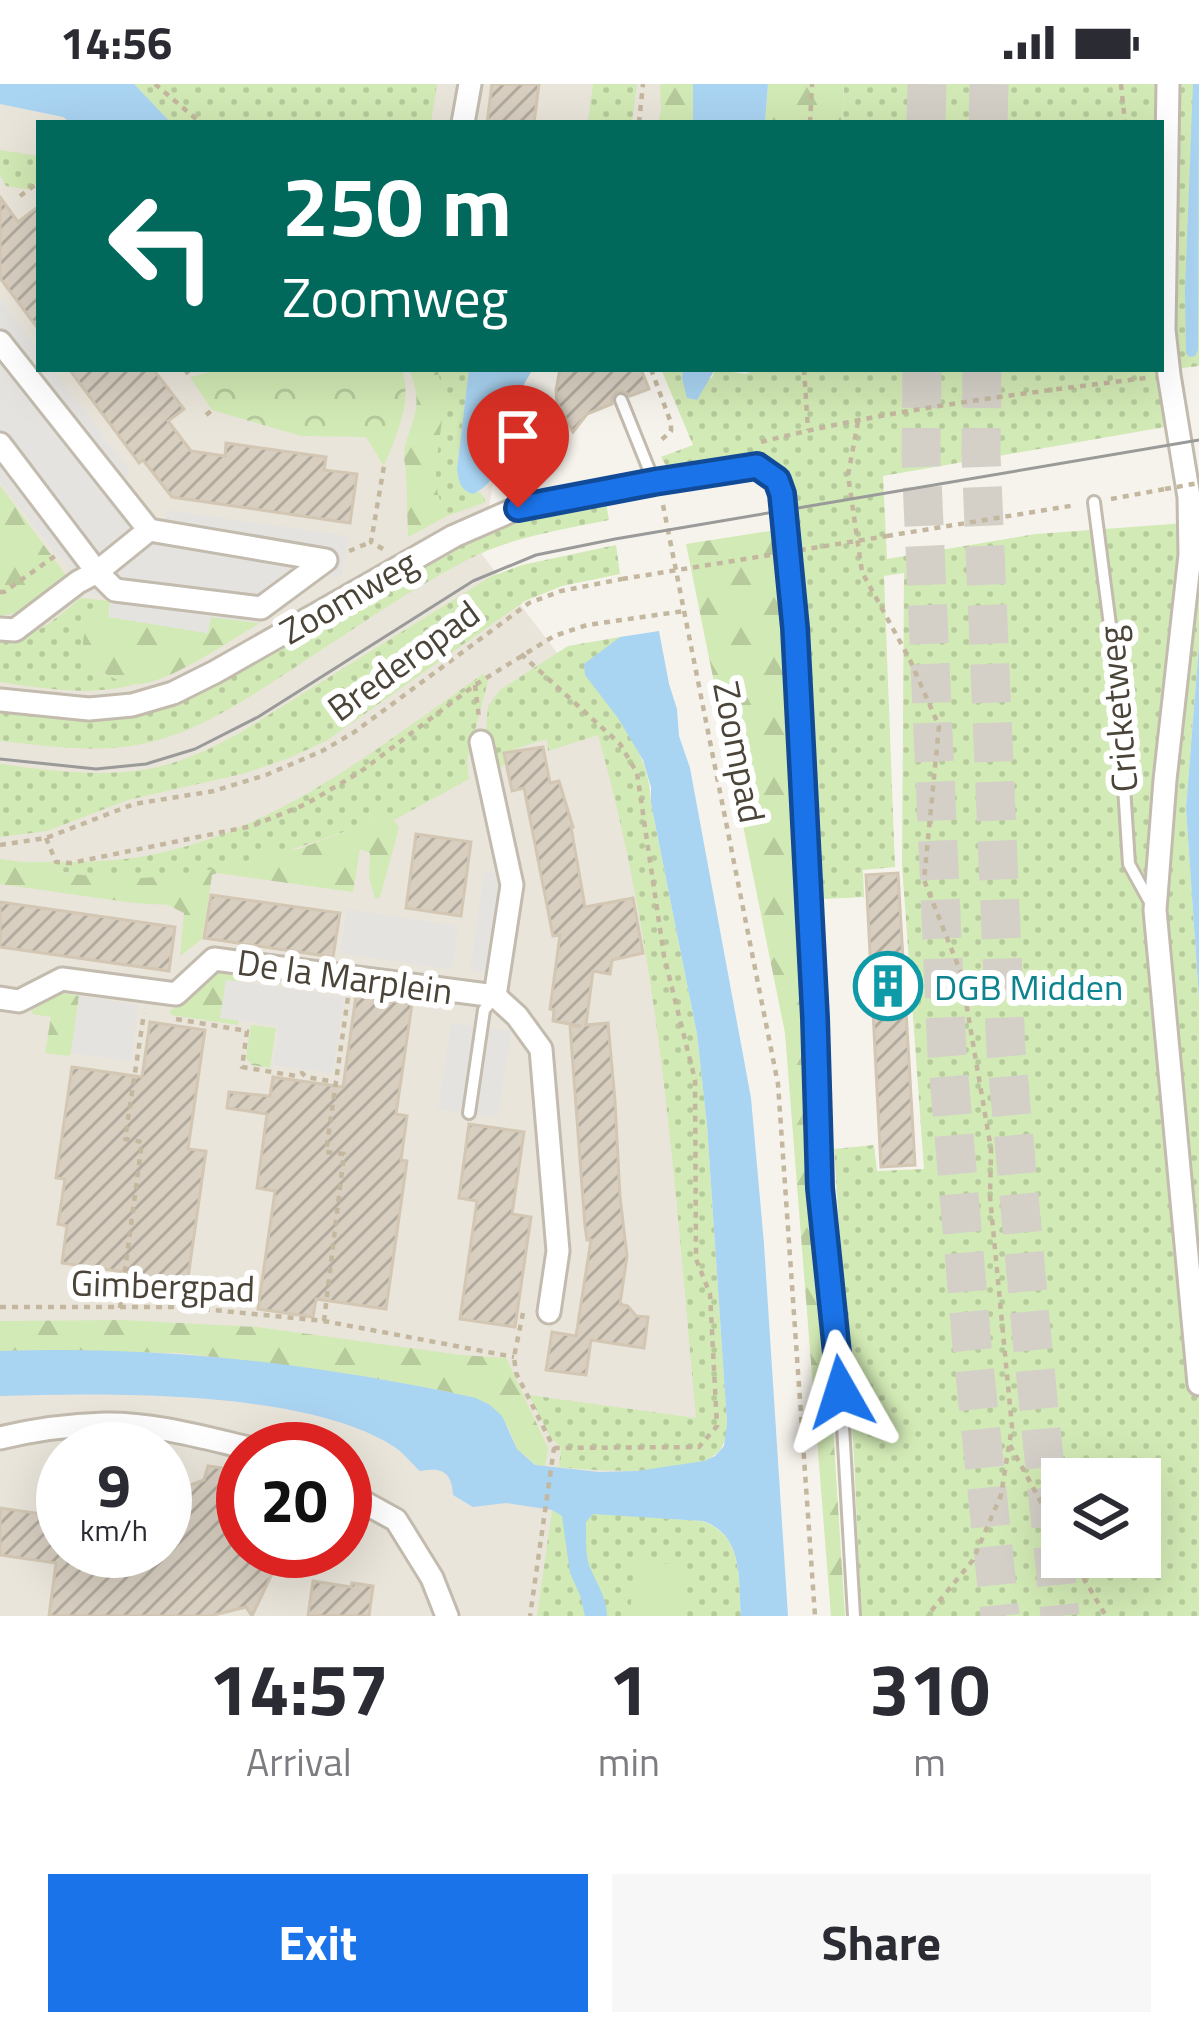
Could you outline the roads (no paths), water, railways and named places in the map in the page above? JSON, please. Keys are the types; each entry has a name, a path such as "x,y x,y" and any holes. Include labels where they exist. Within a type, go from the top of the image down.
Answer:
{"street":[{"path":"464,120 470,84"},
{"name":"Cricketweg","path":"1168,84 1164,293 1169,375 1189,496 1190,555 1155,910 1199,1384"},
{"path":"0,343 148,530 326,560 261,608 115,590 0,444"},
{"name":"Zoomweg","path":"0,700 89,710 132,705 173,693 454,536 518,508 757,466 770,472 782,494 795,628"},
{"path":"0,629 15,630 148,530"},
{"name":"De la Marplein","path":"481,742 512,885 495,996"},
{"name":"De la Marplein","path":"0,998 20,1001 62,979 176,994 214,959 495,996 541,1049 557,1250 549,1312"},
{"path":"0,1438 106,1424 216,1440"},
{"path":"372,1507 396,1520 432,1578 447,1616"}],"lane":[{"path":"621,400 654,482"},
{"name":"Cricketweg","path":"1094,502 1117,679 1129,864 1155,910"},
{"name":"Zoomweg","path":"795,628 820,1188 841,1392 854,1616"},
{"name":"De la Marplein","path":"469,1113 484,1010 495,996"}],"water":[{"path":"0,84 134,84 168,120 67,120 0,104"},
{"path":"693,84 768,84 765,120 693,120"},
{"path":"1193,84 1199,84 1198,350 1189,357 1185,290"},
{"path":"469,372 531,372 518,396 493,477 473,494 461,485 457,469"},
{"path":"683,372 713,372 697,400 687,398"},
{"path":"659,631 679,736 690,768 751,1098 788,1616 741,1616 732,1547 703,1521 593,1514 586,1522 587,1555 607,1616 585,1616 570,1573 562,1516 506,1503 473,1507 453,1495 444,1473 420,1471 404,1454 372,1436 372,1422 337,1422 257,1404 202,1398 0,1396 0,1351 180,1354 358,1375 476,1398 502,1416 517,1449 535,1465 637,1471 704,1461 724,1446 727,1423 697,1034 643,760 585,675 584,664 620,637"},
{"path":"1199,644 1199,1000 1186,808"}],"tunnel":[{"path":"926,120 927,84"},
{"path":"988,120 989,84"},
{"path":"922,372 921,456 947,1054 1000,1616"},
{"path":"982,372 981,454 1006,1051 1060,1616"}],"tram line":[{"path":"0,759 96,769 146,764 195,749 258,717 473,581 536,555 1199,440"}],"place":[{"name":"DGB Midden","path":"888,986"}]}
